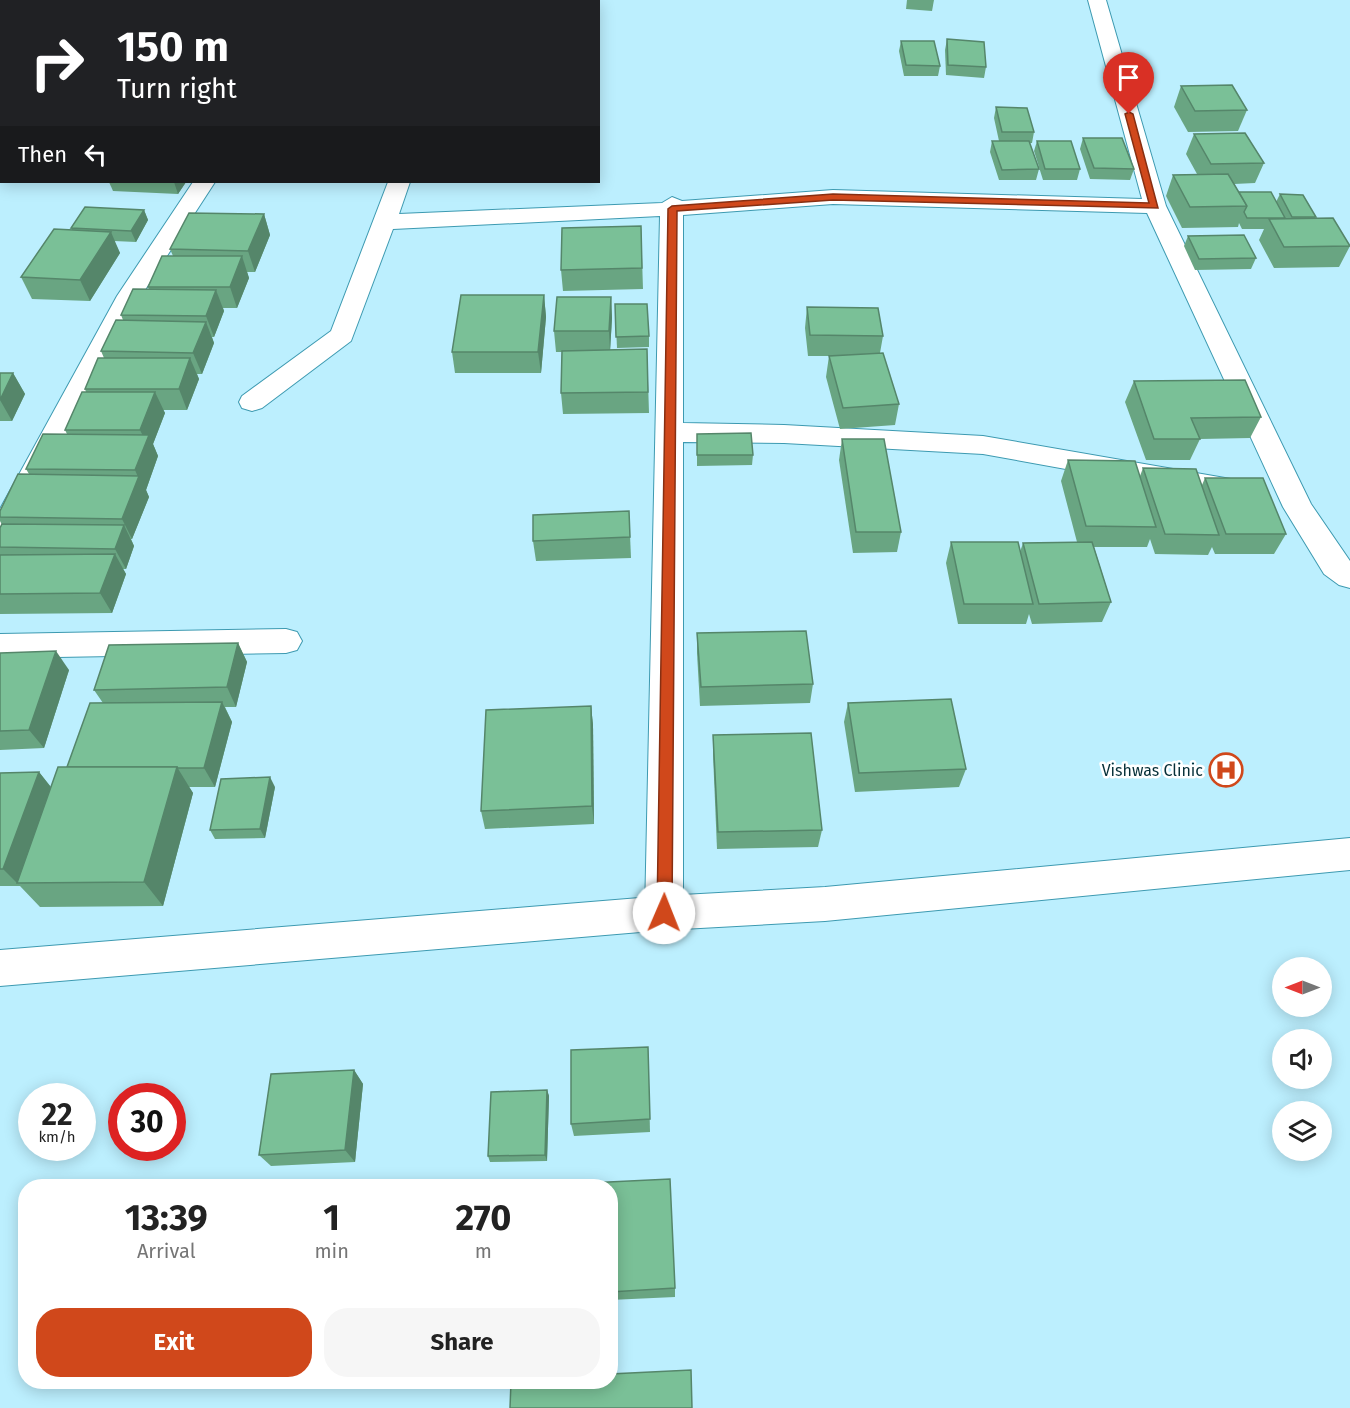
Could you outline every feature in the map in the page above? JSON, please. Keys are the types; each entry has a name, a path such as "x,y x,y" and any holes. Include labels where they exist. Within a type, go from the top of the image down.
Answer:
{"street":[{"path":"1097,0 1155,206 1298,507 1335,566 1350,577"},
{"path":"0,536 129,296 203,183"},
{"path":"252,402 342,335 399,183"},
{"path":"384,222 833,197 1155,206"},
{"path":"664,913 672,206"},
{"path":"670,432 784,434 983,445 1237,488 1298,507"},
{"path":"0,646 286,641"},
{"path":"0,968 664,913 825,904 1350,854"}],"building":[{"path":"947,39 984,42 986,67 948,65"},
{"path":"901,41 934,41 940,66 906,65"},
{"path":"1232,85 1247,110 1195,111 1181,86"},
{"path":"996,107 1027,108 1034,132 1002,132"},
{"path":"1245,133 1264,163 1211,164 1194,134"},
{"path":"1083,138 1122,138 1134,169 1094,168"},
{"path":"992,141 1029,141 1039,169 1002,170"},
{"path":"1037,141 1071,141 1080,169 1045,169"},
{"path":"1228,174 1247,206 1190,207 1173,175"},
{"path":"1239,192 1271,192 1285,218 1247,218 1244,212 1247,206"},
{"path":"1280,194 1303,195 1316,217 1292,217"},
{"path":"85,207 144,210 131,231 71,228"},
{"path":"189,213 264,214 248,251 170,249"},
{"path":"1333,218 1350,246 1284,247 1269,219"},
{"path":"641,226 642,268 561,270 562,228"},
{"path":"54,229 111,232 80,280 21,277"},
{"path":"1244,235 1256,258 1199,259 1188,236"},
{"path":"162,256 242,256 230,287 148,287"},
{"path":"133,289 216,290 206,316 121,315"},
{"path":"461,295 544,295 538,352 452,352"},
{"path":"557,297 611,297 609,331 554,331"},
{"path":"615,304 647,304 649,336 616,337"},
{"path":"807,307 878,308 883,336 810,335"},
{"path":"116,320 206,322 193,353 101,351"},
{"path":"647,349 648,392 561,393 562,351"},
{"path":"883,353 899,404 843,408 829,356"},
{"path":"98,358 190,358 179,389 85,389"},
{"path":"0,373 13,373 0,400"},
{"path":"1245,380 1261,417 1191,418 1200,439 1154,439 1134,381"},
{"path":"82,392 155,392 140,430 65,430"},
{"path":"751,433 753,455 697,455 697,434"},
{"path":"43,434 149,435 135,470 26,469"},
{"path":"842,439 884,439 901,532 856,532"},
{"path":"1068,460 1135,461 1156,527 1086,526"},
{"path":"1143,468 1196,469 1219,535 1165,534"},
{"path":"18,474 139,476 122,519 0,517 0,511"},
{"path":"1205,478 1263,478 1286,534 1226,534"},
{"path":"629,511 630,537 533,541 533,515"},
{"path":"2,524 124,525 115,549 0,547"},
{"path":"951,542 1018,542 1033,604 964,604"},
{"path":"1092,542 1111,602 1039,604 1023,543"},
{"path":"115,554 100,593 0,594 0,555"},
{"path":"806,631 813,684 701,687 697,633"},
{"path":"238,643 227,687 94,690 109,645"},
{"path":"56,651 29,730 0,731 0,653"},
{"path":"951,699 966,769 859,773 848,703"},
{"path":"222,702 204,768 67,767 90,703"},
{"path":"591,706 592,806 481,811 486,710"},
{"path":"811,733 822,830 718,832 713,735"},
{"path":"58,767 177,767 144,882 17,883"},
{"path":"39,772 3,869 0,869 0,773"},
{"path":"270,777 260,829 210,830 221,779"},
{"path":"648,1047 650,1119 571,1124 571,1050"},
{"path":"354,1070 345,1150 259,1155 271,1074"},
{"path":"547,1090 545,1155 488,1156 491,1092"},
{"path":"670,1179 675,1288 618,1292 618,1182"},
{"path":"691,1370 692,1408 510,1408 511,1389 618,1389 618,1374"}],"place":[{"name":"Vishwas Clinic","path":"1226,770"}],"route":[{"path":"664,913 672,209 833,197 1155,206 1129,114"}]}
